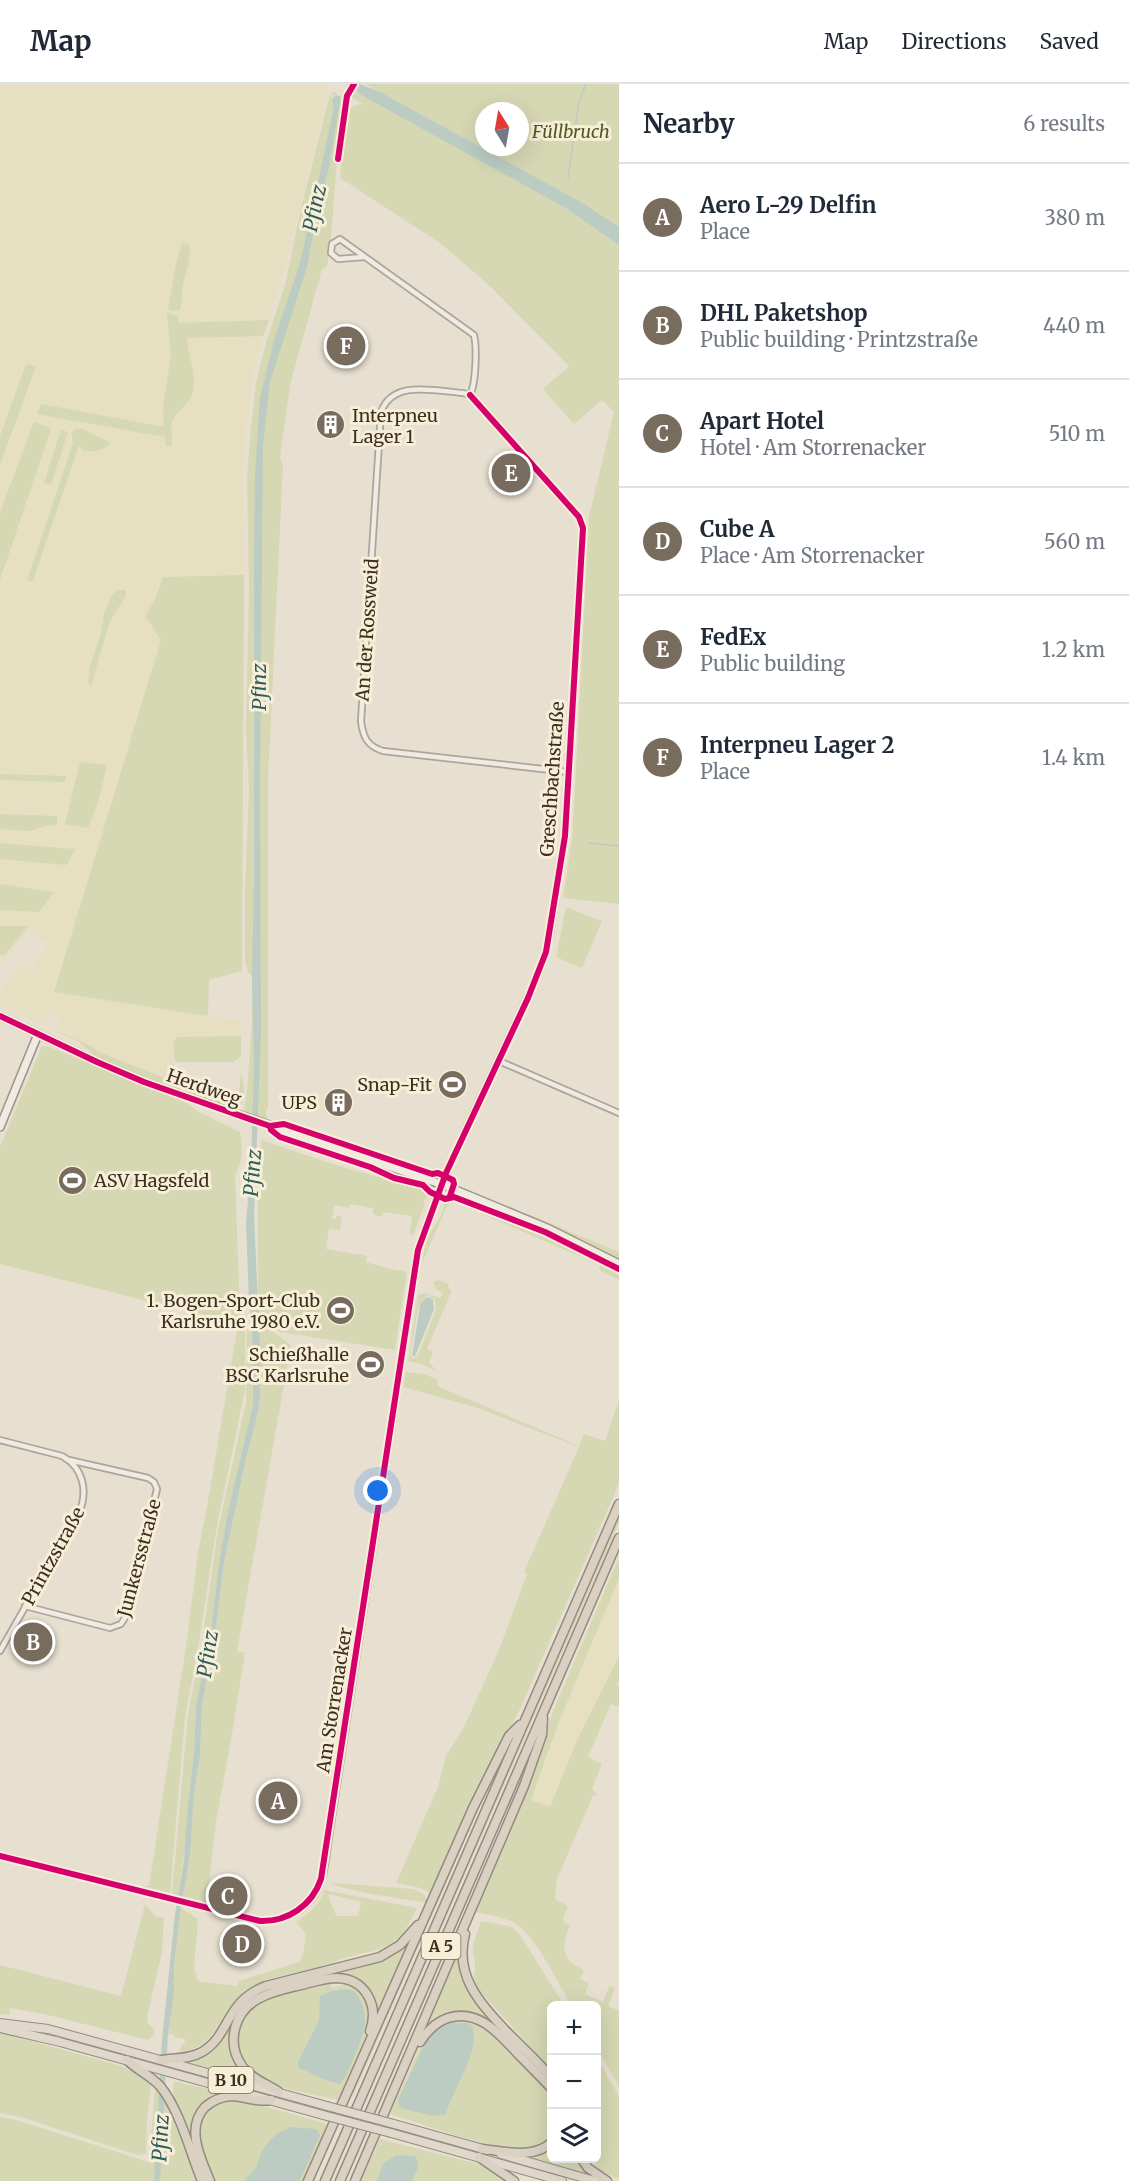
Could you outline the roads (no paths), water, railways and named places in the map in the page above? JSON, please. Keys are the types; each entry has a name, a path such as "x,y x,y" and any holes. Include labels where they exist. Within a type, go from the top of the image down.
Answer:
{"highway":[{"name":"A 5","path":"325,2181 619,1504"},
{"name":"A 5","path":"339,2181 619,1539"},
{"path":"356,2181 529,1774 542,1735 544,1712"},
{"path":"308,2181 486,1780 509,1736 525,1719"},
{"name":"A 5","path":"178,2061 208,2048 238,2004 253,1992 266,1986 363,1962 388,1953 409,1938 427,1917"},
{"path":"469,1919 463,1939 462,1957 465,1976 474,1994 547,2073"},
{"path":"279,2092 254,2078 242,2066 235,2051 233,2034 236,2023 245,2008 257,1999 285,1989 339,1978 353,1982 365,1991 372,2004 373,2019 356,2071"},
{"path":"412,2051 429,2029 438,2023 456,2016 471,2017 482,2021 498,2032 547,2084"},
{"path":"0,2023 62,2033 161,2060 178,2061"},
{"name":"B 10","path":"0,2028 42,2037 391,2133 595,2181"},
{"path":"127,2060 164,2092 176,2114 202,2181"},
{"name":"B 10","path":"178,2061 394,2124 562,2181"},
{"path":"210,2181 199,2154 195,2136 196,2124 201,2112 213,2101 228,2096 262,2102 271,2100"},
{"path":"481,2153 533,2153 547,2146"},
{"path":"481,2153 514,2181"},
{"path":"584,2163 607,2181"}],"main road":[{"name":"Herdweg","path":"0,1016 144,1082 442,1184 540,1225 619,1264"},
{"path":"0,1127 4,1107 38,1034"}],"street":[{"path":"364,257 338,259 331,253 332,244 340,239 474,335 474,374 470,395"},
{"name":"An der Rossweid","path":"470,395 402,390 388,398 381,412 361,721 363,735 369,745 383,752 568,772"},
{"name":"Greschbachstraße","path":"442,1184 540,970 546,952 565,836 583,528 579,518 470,395"},
{"path":"499,1061 619,1113"},
{"name":"Am Storrenacker","path":"0,1856 267,1922 296,1912 308,1902 320,1884 418,1250 442,1184"},
{"path":"0,1440 62,1456 69,1460"},
{"name":"Printzstraße","path":"0,1651 79,1514 84,1499 82,1479 69,1460"},
{"name":"Junkersstraße","path":"25,1606 110,1628 121,1624 126,1616 157,1489 154,1482 148,1478 69,1460"}],"water":[{"path":"346,84 360,84 380,92 475,144 475,156 497,156 583,203 619,227 619,245 567,209 361,95"},
{"name":"Pfinz","path":"336,95 340,96 340,101 329,168 318,207 307,267 270,382 263,445 260,785 261,1033 254,1216 260,1397 224,1563 215,1635 202,1705 200,1755 194,1795 190,1855 180,1914 174,1967 174,1994 168,2034 160,2181 154,2181 162,2040 175,1914 184,1860 196,1705 211,1632 228,1511 253,1404 252,1328 246,1224 251,1163 254,1069 252,976 254,553 255,475 260,397 275,337 300,263 334,108 332,99"},
{"path":"426,1297 433,1299 434,1309 415,1356 412,1356 420,1305"},
{"path":"343,1989 352,1991 357,1996 363,2006 365,2021 362,2037 340,2084 299,2068 298,2062 319,2021 320,1996"},
{"path":"452,2023 471,2025 474,2034 470,2057 446,2114 434,2116 400,2108 398,2100 428,2037 442,2026"},
{"path":"291,2127 316,2129 320,2135 300,2181 244,2181 257,2166 261,2152 269,2141 278,2133"},
{"path":"396,2155 415,2156 417,2159 418,2165 412,2181 377,2181 383,2164"}],"waterway":[{"path":"568,178 579,102 586,84"},
{"path":"589,843 619,846"}],"place":[{"name":"Interpneu Lager 2","path":"346,346"},
{"name":"Interpneu Lager 1","path":"331,425"},
{"name":"FedEx","path":"511,473"},
{"name":"Snap-Fit","path":"453,1084"},
{"name":"UPS","path":"338,1102"},
{"name":"ASV Hagsfeld","path":"73,1180"},
{"name":"1. Bogen-Sport-Club Karlsruhe 1980 e.V.","path":"341,1310"},
{"name":"Schießhalle BSC Karlsruhe","path":"370,1364"},
{"name":"DHL Paketshop","path":"33,1642"},
{"name":"Aero L-29 Delfin","path":"278,1801"},
{"name":"Apart Hotel","path":"228,1896"},
{"name":"Cube A","path":"242,1944"}],"park label":[{"name":"Füllbruch","path":"571,131"}]}
